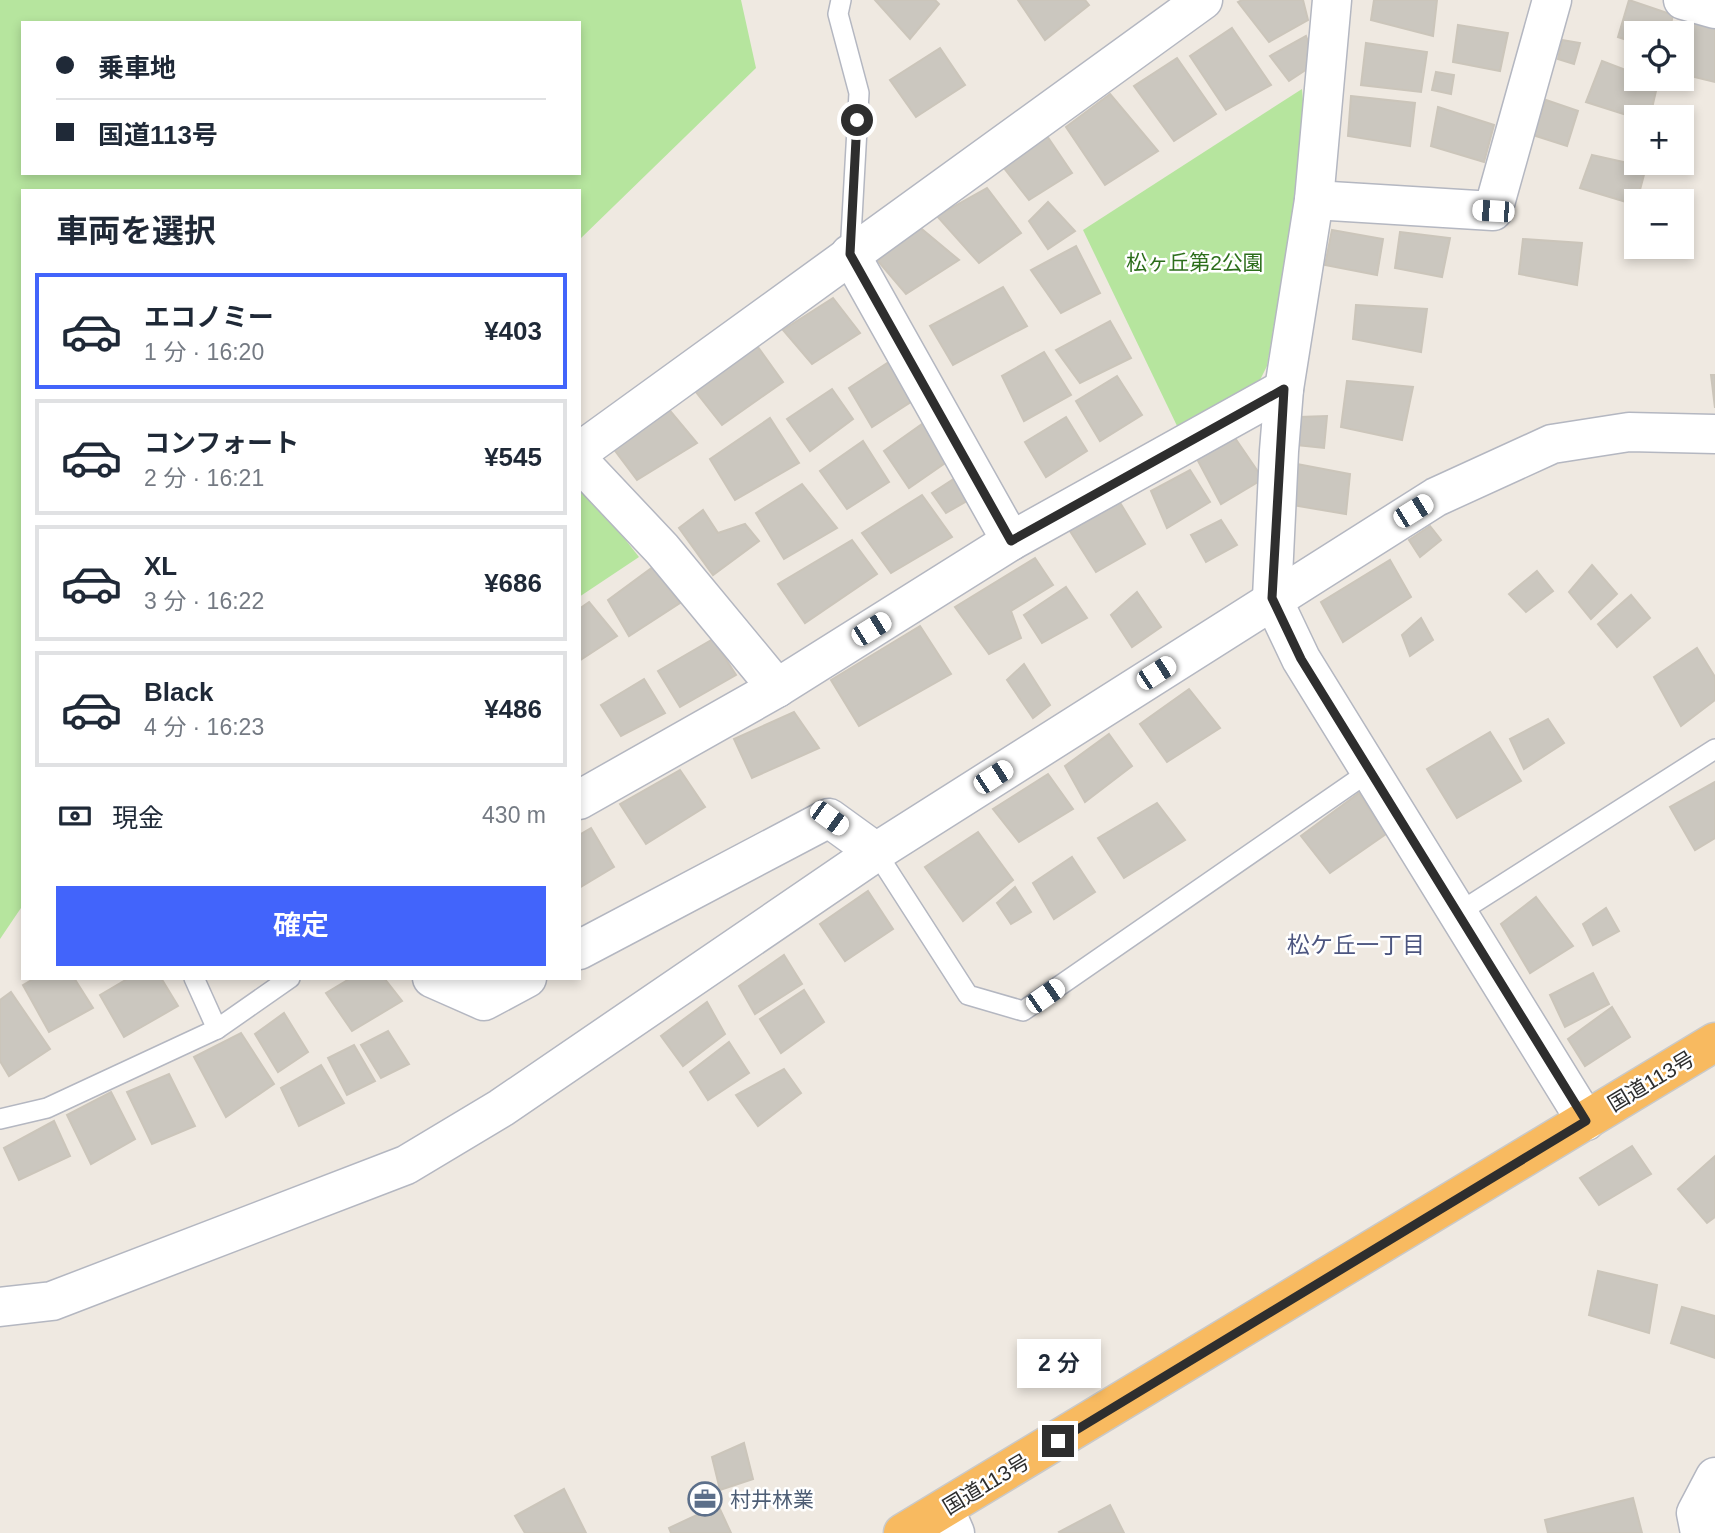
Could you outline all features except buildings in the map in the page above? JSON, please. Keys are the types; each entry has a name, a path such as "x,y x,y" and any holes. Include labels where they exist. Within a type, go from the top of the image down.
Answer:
{"highway":[{"name":"国道113号","path":"903,1533 950,1521 1715,1042"}],"street":[{"path":"581,451 1203,0"},
{"path":"1332,0 1314,200 1284,389 1272,598 1301,659 1586,1121"},
{"path":"1314,200 1493,211 1552,0"},
{"path":"1683,0 1715,9"},
{"path":"850,254 1011,541"},
{"path":"581,797 777,688 1011,541 1284,389"},
{"path":"0,1307 52,1301 406,1165 501,1108 876,852 1436,496 1552,444 1629,432 1715,434"},
{"path":"581,463 662,548 777,688"},
{"path":"581,949 829,818 876,852"},
{"path":"437,980 484,1001 523,980"},
{"path":"1700,1533 1696,1513 1715,1476"}],"lane":[{"path":"841,0 838,15 859,93 850,254"},
{"path":"1458,913 1715,749"},
{"path":"876,852 968,995 1023,1012 1370,771"},
{"path":"195,980 217,1029"},
{"path":"0,1119 47,1108 217,1029 287,980"}],"green space":[{"path":"0,0 741,0 756,68 581,238 581,189 21,189 21,908 0,939"},
{"name":"松ヶ丘第2公園","path":"1302,89 1306,135 1267,366 1256,388 1179,430 1083,230"},
{"path":"581,491 588,492 639,557 581,596"}],"place":[{"name":"村井林業","path":"705,1499"}],"district":[{"name":"松ケ丘一丁目","path":"1356,945"}],"route":[{"path":"857,120 850,254 1011,541 1215,425 1284,389 1272,598 1301,659 1586,1121 1058,1441"}]}
